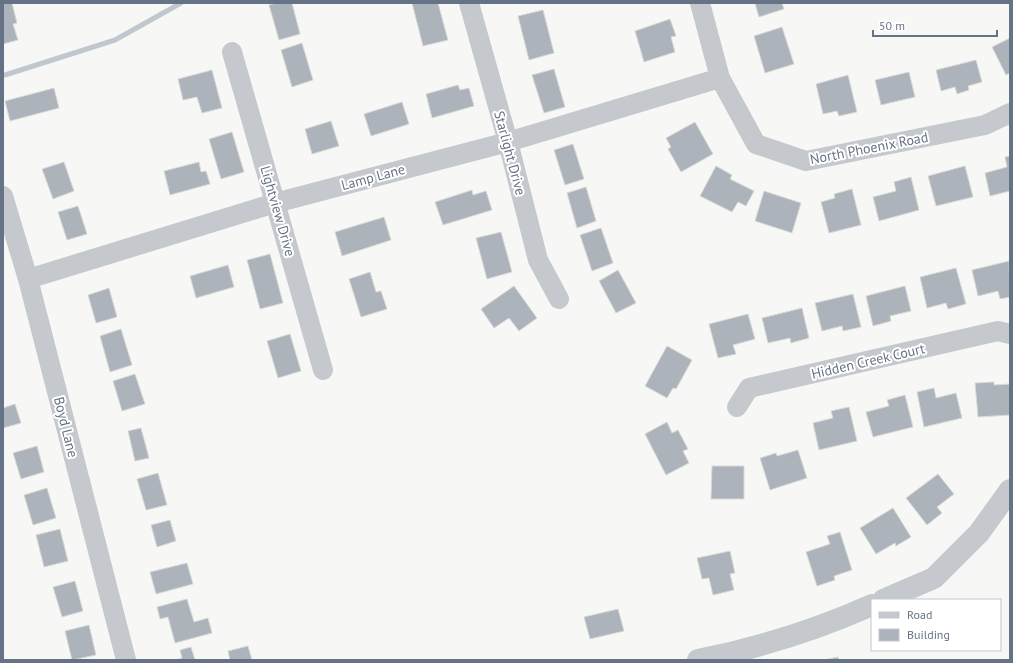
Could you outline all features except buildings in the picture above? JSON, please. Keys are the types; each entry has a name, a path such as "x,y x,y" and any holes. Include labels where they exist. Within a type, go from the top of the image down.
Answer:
{"street":[{"name":"Starlight Drive","path":"469,3 508,142 538,260 559,300"},
{"name":"North Phoenix Road","path":"700,3 720,78 756,144 806,161 985,125 1010,113"},
{"name":"Lightview Drive","path":"232,52 323,370"},
{"name":"Lamp Lane","path":"28,279 275,203 508,142 720,78"},
{"name":"Boyd Lane","path":"3,196 28,279 126,660"},
{"name":"Hidden Creek Court","path":"737,407 748,388 998,331 1010,334"},
{"path":"886,599 934,578 979,533 1010,490"},
{"path":"698,660 730,657 842,618 871,605"}],"waterway":[{"path":"5,75 115,40 181,3"}]}
